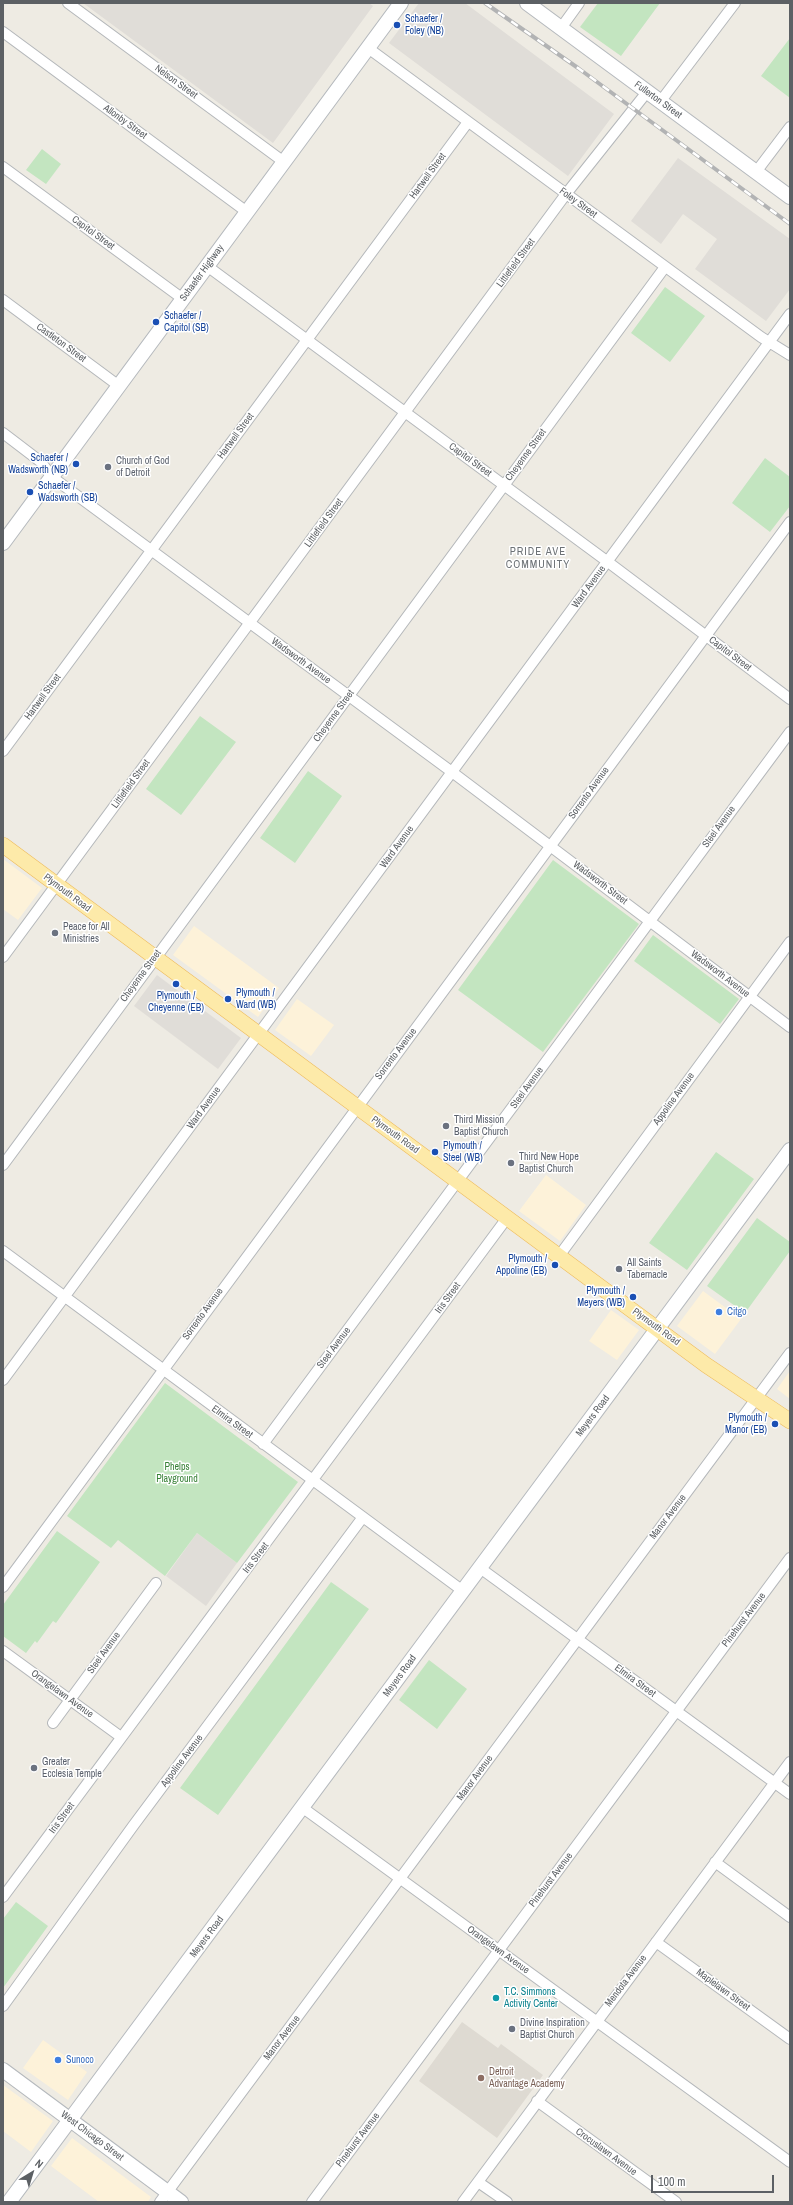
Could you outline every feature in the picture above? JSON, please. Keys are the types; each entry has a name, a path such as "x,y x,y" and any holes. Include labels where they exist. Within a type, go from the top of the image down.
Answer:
{"main road":[{"name":"Plymouth Road","path":"3,845 706,1365 790,1421"}],"street":[{"name":"Nelson Street","path":"68,3 284,162"},
{"name":"Schaefer Highway","path":"3,543 401,3"},
{"name":"Fullerton Street","path":"527,3 790,197"},
{"path":"561,28 579,3"},
{"path":"660,102 735,3"},
{"name":"Allonby Street","path":"3,32 247,212"},
{"name":"Foley Street","path":"368,48 665,267 769,342 790,355"},
{"name":"Littlefield Street","path":"3,957 566,194 647,92"},
{"name":"Hartwell Street","path":"3,751 468,122"},
{"path":"756,172 790,127"},
{"name":"Capitol Street","path":"3,166 183,299"},
{"name":"Capitol Street","path":"207,266 608,562 790,699"},
{"name":"Cheyenne Street","path":"3,1165 665,267"},
{"name":"Castleton Street","path":"3,300 119,386"},
{"name":"Ward Avenue","path":"3,1380 790,314"},
{"path":"3,433 42,462 52,477"},
{"name":"Wadsworth Avenue","path":"52,477 550,846"},
{"name":"Sorrento Avenue","path":"3,1587 356,1107 790,522"},
{"name":"Steel Avenue","path":"263,1444 790,732"},
{"name":"Wadsworth Street","path":"550,846 650,921"},
{"name":"Wadsworth Avenue","path":"650,921 790,1027"},
{"name":"Appoline Avenue","path":"559,1256 790,942"},
{"name":"Meyers Road","path":"9,2202 303,1808 790,1150"},
{"name":"Iris Street","path":"3,1897 121,1737 314,1481 507,1218"},
{"name":"Elmira Street","path":"3,1251 463,1591"},
{"name":"Manor Avenue","path":"164,2197 790,1353"},
{"name":"Appoline Avenue","path":"3,2006 133,1826 363,1517"},
{"name":"Pinehurst Avenue","path":"312,2202 790,1558"},
{"name":"Elmira Street","path":"480,1568 790,1794"},
{"name":"Steel Avenue","path":"53,1723 156,1583"},
{"name":"Orangelawn Avenue","path":"3,1651 121,1737"},
{"name":"Mendota Avenue","path":"463,2202 596,2021 790,1762"},
{"name":"Orangelawn Avenue","path":"303,1808 790,2162"},
{"path":"715,1862 790,1917"},
{"name":"Maplelawn Street","path":"656,1942 790,2039"},
{"name":"West Chicago Street","path":"3,2070 70,2120 164,2197 181,2202"},
{"name":"Crocuslawn Avenue","path":"537,2101 676,2202"},
{"path":"478,2182 507,2202"}],"shaded area":[{"path":"83,3 369,3 373,6 273,143"},
{"path":"419,3 465,3 614,114 568,176 389,43"},
{"path":"678,158 790,239 790,289 766,321 695,269 717,239 683,214 661,244 631,221"},
{"path":"3,859 42,888 18,920 3,909"},
{"path":"194,926 279,988 258,1017 173,955"},
{"path":"157,975 241,1038 218,1069 134,1006"},
{"path":"297,999 334,1025 311,1056 275,1030"},
{"path":"546,1175 586,1205 560,1241 519,1211"},
{"path":"703,1291 741,1319 715,1354 677,1326"},
{"path":"611,1310 639,1330 617,1360 589,1341"},
{"path":"790,1371 790,1399 777,1389"},
{"path":"197,1533 237,1563 206,1606 166,1576"},
{"name":"Detroit Advantage Academy","path":"462,2022 498,2048 501,2044 543,2075 497,2138 419,2081"},
{"path":"43,2040 87,2072 68,2100 23,2068"},
{"path":"3,2085 53,2121 31,2152 3,2131"},
{"path":"72,2138 151,2197 148,2202 99,2202 51,2166"}],"green space":[{"path":"598,3 660,3 621,56 580,27"},
{"path":"790,38 790,98 761,76"},
{"path":"42,149 61,164 46,184 26,170"},
{"path":"665,287 705,316 670,362 631,333"},
{"path":"765,458 790,477 790,506 770,532 732,503"},
{"path":"200,716 236,742 181,815 146,789"},
{"path":"308,771 342,796 295,863 260,838"},
{"path":"553,860 639,924 543,1052 458,990"},
{"path":"653,935 739,999 720,1024 634,961"},
{"path":"716,1152 754,1179 687,1270 649,1243"},
{"path":"757,1218 790,1242 790,1251 745,1313 707,1286"},
{"name":"Phelps Playground","path":"165,1383 298,1482 237,1563 197,1533 165,1576 118,1540 111,1548 67,1516"},
{"path":"57,1531 100,1562 56,1623 53,1621 37,1643 35,1641 26,1653 3,1636 3,1605"},
{"path":"331,1582 369,1609 218,1815 180,1788"},
{"path":"429,1660 467,1689 437,1729 399,1700"},
{"path":"16,1902 48,1926 3,1988 3,1919"}],"railway":[{"path":"485,3 578,68 790,224"}],"place":[{"name":"Schaefer / Foley (NB)","path":"397,25"},
{"name":"Schaefer / Capitol (SB)","path":"156,322"},
{"name":"Schaefer / Wadsworth (NB)","path":"76,464"},
{"name":"Church of God of Detroit","path":"108,467"},
{"name":"Schaefer / Wadsworth (SB)","path":"30,492"},
{"name":"Peace for All Ministries","path":"55,933"},
{"name":"Plymouth / Cheyenne (EB)","path":"176,984"},
{"name":"Plymouth / Ward (WB)","path":"228,999"},
{"name":"Third Mission Baptist Church","path":"446,1126"},
{"name":"Plymouth / Steel (WB)","path":"435,1152"},
{"name":"Third New Hope Baptist Church","path":"511,1163"},
{"name":"Plymouth / Appoline (EB)","path":"555,1265"},
{"name":"All Saints Tabernacle","path":"619,1269"},
{"name":"Plymouth / Meyers (WB)","path":"633,1297"},
{"name":"Citgo","path":"719,1312"},
{"name":"Plymouth / Manor (EB)","path":"775,1424"},
{"name":"Greater Ecclesia Temple","path":"34,1768"},
{"name":"T.C. Simmons Activity Center","path":"496,1998"},
{"name":"Divine Inspiration Baptist Church","path":"512,2029"},
{"name":"Sunoco","path":"58,2060"},
{"name":"Detroit Advantage Academy","path":"481,2078"}],"district":[{"name":"PRIDE AVE COMMUNITY","path":"538,558"}]}
